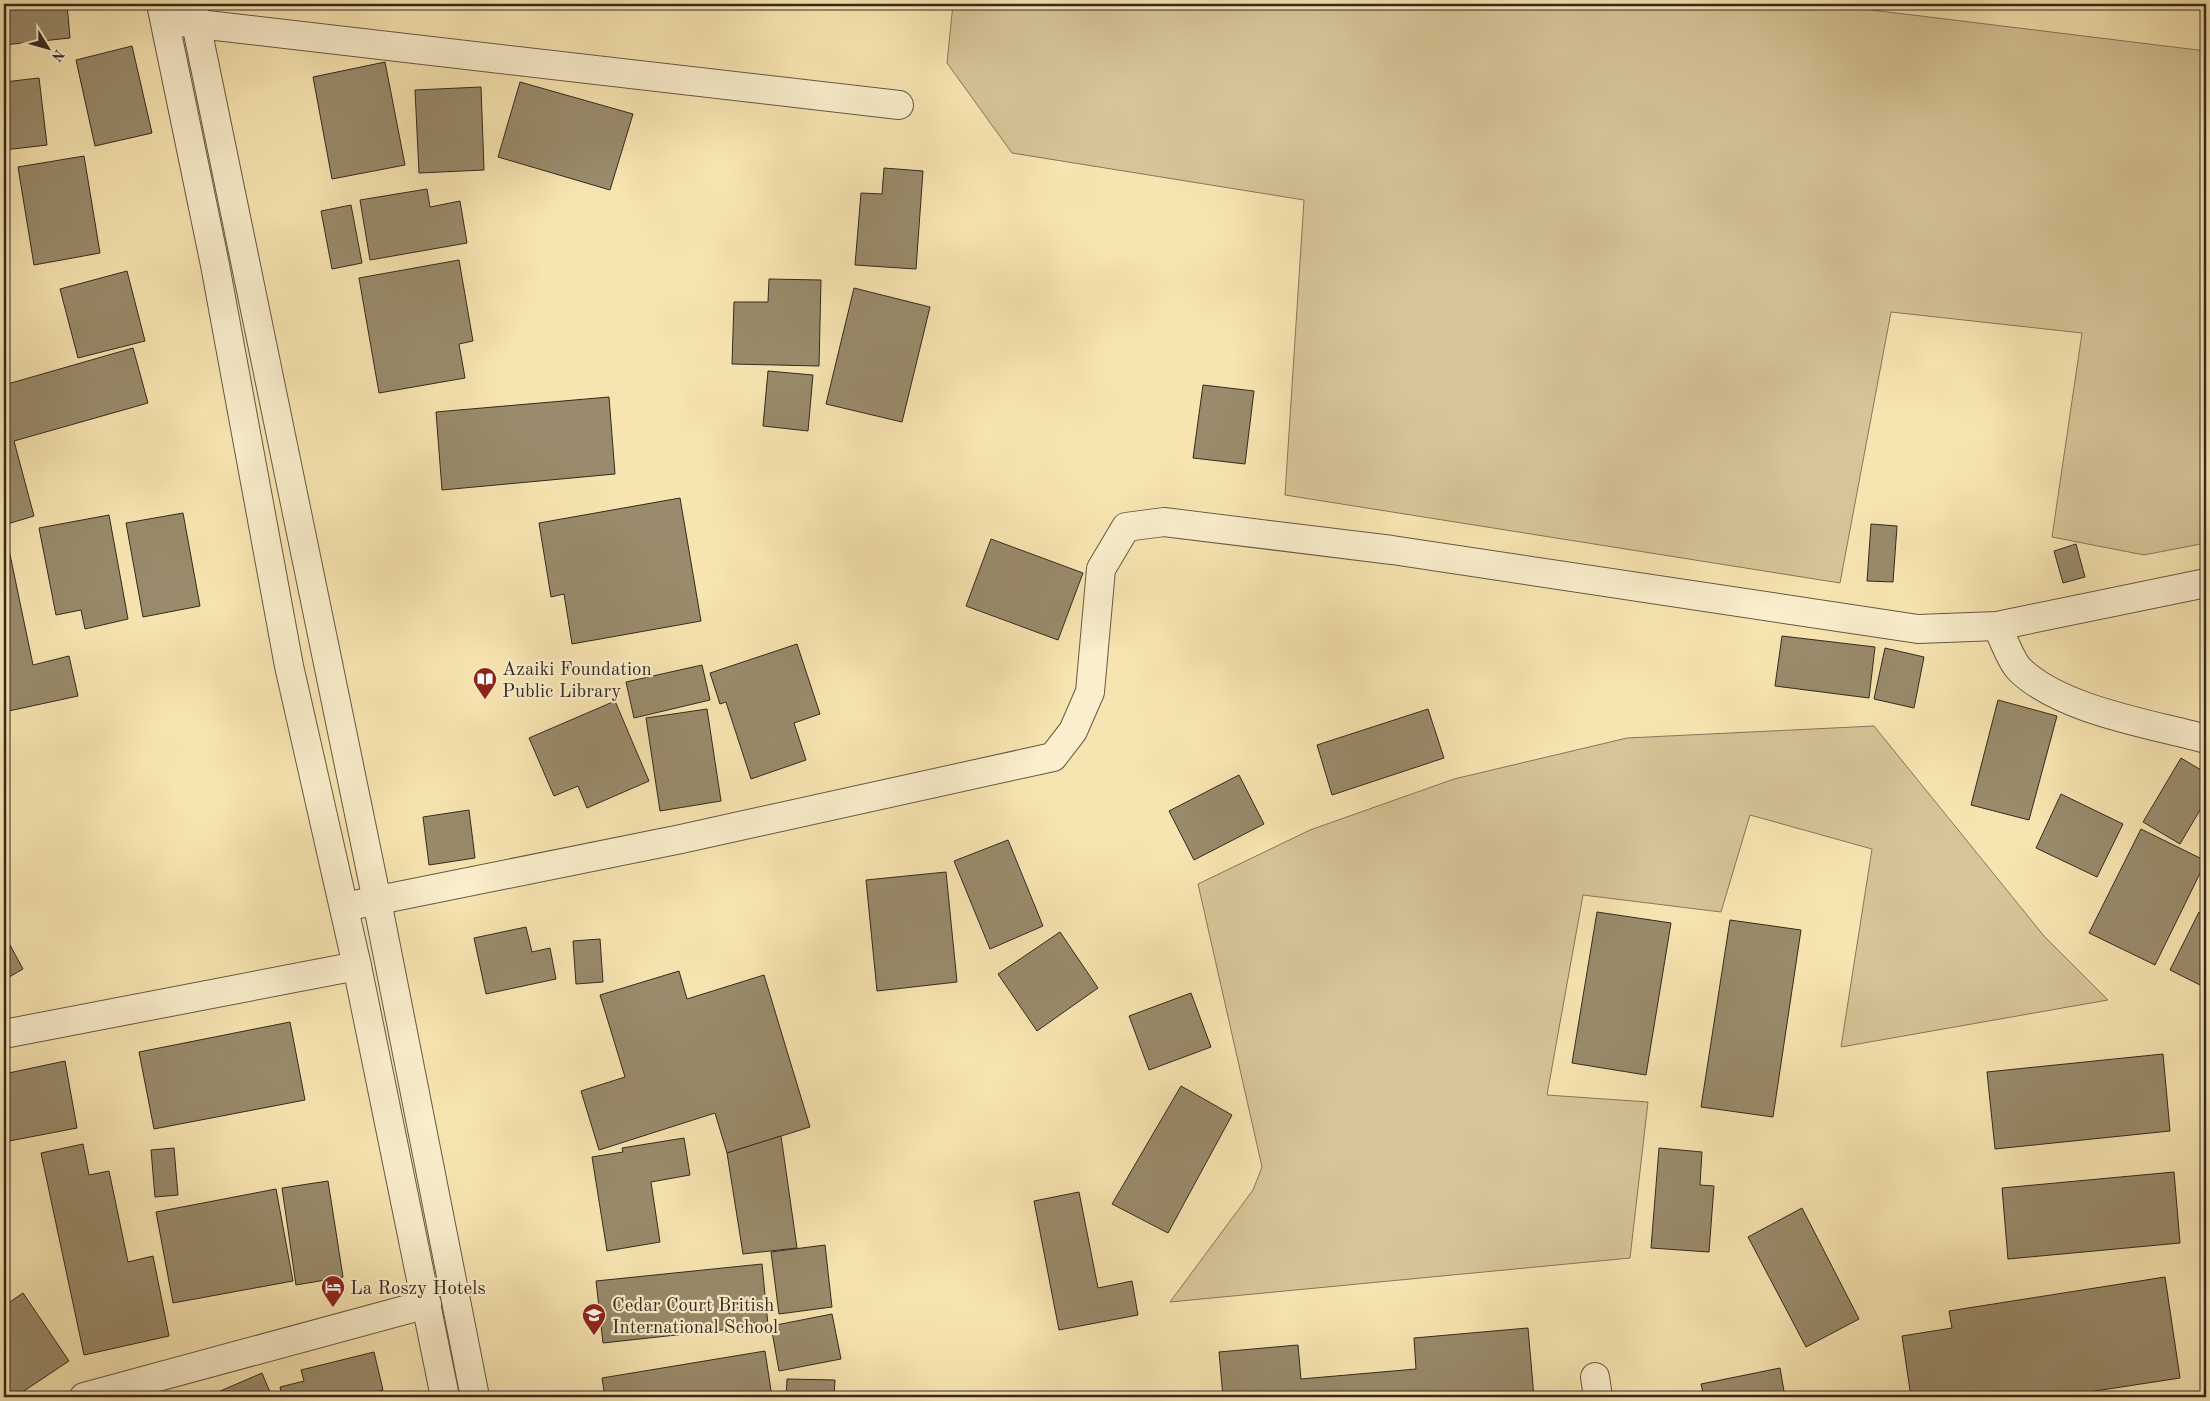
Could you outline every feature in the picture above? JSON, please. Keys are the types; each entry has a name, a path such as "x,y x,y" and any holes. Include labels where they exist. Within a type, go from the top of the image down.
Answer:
{"street":[{"path":"445,1397 357,966 289,666 215,266 163,11 899,105"},
{"path":"195,14 377,901 475,1397"},
{"path":"344,907 681,839 1053,757 1073,731 1090,692 1101,569 1126,527 1164,522 1392,550 1918,629 1997,626 2206,583"},
{"path":"1997,626 2019,668 2043,688 2098,710 2206,738"},
{"path":"4,1034 357,966"},
{"path":"84,1397 427,1304"}],"shaded area":[{"path":"953,4 1823,4 2206,51 2206,543 2144,555 2052,537 2082,333 1891,312 1840,583 1285,495 1304,200 1012,153 947,63"},
{"path":"1874,726 2044,936 2108,1000 1841,1047 1872,849 1750,815 1721,912 1583,895 1547,1095 1648,1102 1630,1258 1170,1302 1253,1190 1262,1167 1198,884 1310,830 1454,779 1627,738"}],"building":[{"path":"4,4 67,4 70,38 4,45"},
{"path":"132,46 152,133 95,146 76,60"},
{"path":"385,62 405,165 332,179 313,77"},
{"path":"39,78 47,145 4,150 4,82"},
{"path":"520,82 633,114 610,190 498,157"},
{"path":"481,87 484,170 419,173 415,90"},
{"path":"84,156 100,253 34,265 18,167"},
{"path":"884,168 923,171 916,269 855,265 861,193 882,194"},
{"path":"427,189 430,207 460,201 467,243 370,260 360,200"},
{"path":"351,205 362,263 332,269 321,211"},
{"path":"459,260 473,341 459,344 465,378 379,393 359,278"},
{"path":"127,271 145,341 78,358 60,289"},
{"path":"769,279 821,280 819,366 732,364 734,302 768,302"},
{"path":"854,288 930,307 902,422 826,404"},
{"path":"133,348 148,403 14,441 34,516 4,525 4,385"},
{"path":"768,371 813,375 808,431 763,426"},
{"path":"1203,385 1254,391 1245,464 1193,458"},
{"path":"609,397 615,474 442,490 436,412"},
{"path":"680,498 701,621 572,644 564,594 551,597 539,523"},
{"path":"183,513 200,606 143,617 126,523"},
{"path":"109,515 128,619 85,629 81,610 56,615 39,528"},
{"path":"1871,524 1897,526 1893,582 1867,581"},
{"path":"991,539 1083,573 1058,640 966,606"},
{"path":"2076,544 2085,577 2063,583 2054,551"},
{"path":"8,545 33,665 69,656 78,696 4,712 4,546"},
{"path":"1782,636 1875,647 1869,698 1775,686"},
{"path":"797,644 820,714 794,723 806,760 751,779 726,702 720,704 710,673"},
{"path":"1885,648 1924,657 1914,708 1874,699"},
{"path":"702,665 710,700 634,718 626,682"},
{"path":"1998,700 2057,716 2029,820 1971,805"},
{"path":"615,701 649,781 587,808 578,786 554,796 529,738"},
{"path":"707,709 721,801 660,811 646,718"},
{"path":"1428,709 1444,758 1332,795 1317,745"},
{"path":"2181,758 2206,773 2206,800 2180,844 2143,822"},
{"path":"1239,775 1264,824 1194,860 1169,811"},
{"path":"2061,794 2123,824 2097,877 2036,848"},
{"path":"469,810 475,858 429,865 423,817"},
{"path":"2141,829 2206,861 2155,965 2089,933"},
{"path":"1008,840 1043,926 990,949 954,861"},
{"path":"946,872 957,982 877,991 866,880"},
{"path":"1597,912 1671,923 1646,1075 1572,1063"},
{"path":"2199,912 2206,916 2206,988 2170,970"},
{"path":"1730,920 1801,930 1773,1117 1701,1107"},
{"path":"526,927 532,952 550,948 556,979 486,994 474,938"},
{"path":"1060,932 1098,988 1037,1031 998,974"},
{"path":"4,934 23,969 4,980"},
{"path":"600,939 603,982 576,984 573,941"},
{"path":"679,971 687,999 764,975 810,1127 727,1153 715,1113 599,1150 581,1091 625,1077 600,995"},
{"path":"1191,993 1211,1047 1149,1070 1129,1016"},
{"path":"290,1022 305,1100 154,1129 139,1052"},
{"path":"2163,1054 2170,1131 1995,1149 1987,1072"},
{"path":"65,1061 77,1128 4,1142 4,1074"},
{"path":"1181,1086 1232,1115 1168,1233 1112,1204"},
{"path":"781,1136 797,1248 743,1254 727,1153"},
{"path":"684,1138 690,1175 651,1182 660,1242 607,1251 592,1157 623,1152 622,1148"},
{"path":"83,1144 89,1175 109,1171 128,1262 153,1256 169,1336 84,1355 41,1153"},
{"path":"174,1148 178,1195 155,1197 151,1150"},
{"path":"1659,1148 1702,1152 1700,1185 1714,1186 1709,1252 1651,1248"},
{"path":"2174,1172 2180,1243 2008,1259 2002,1188"},
{"path":"328,1181 343,1277 296,1285 282,1188"},
{"path":"276,1189 293,1281 173,1303 156,1212"},
{"path":"1079,1192 1098,1288 1132,1281 1138,1315 1059,1330 1034,1201"},
{"path":"1802,1208 1859,1319 1806,1347 1748,1237"},
{"path":"825,1245 832,1307 779,1314 771,1252"},
{"path":"762,1264 768,1325 603,1343 596,1281"},
{"path":"2165,1277 2180,1378 2056,1397 1911,1397 1902,1336 1952,1328 1949,1311"},
{"path":"23,1293 69,1361 15,1397 12,1397 4,1385 4,1306"},
{"path":"832,1314 841,1359 779,1371 771,1326"},
{"path":"1528,1328 1534,1397 1223,1397 1219,1352 1298,1345 1301,1379 1416,1369 1414,1338"},
{"path":"765,1351 772,1397 605,1397 602,1378"},
{"path":"374,1352 383,1390 355,1397 282,1397 280,1387 304,1381 301,1370"},
{"path":"1780,1368 1785,1397 1704,1397 1701,1384"},
{"path":"262,1373 272,1397 212,1397 211,1395"},
{"path":"787,1379 835,1380 834,1397 786,1397"}],"place":[{"name":"Azaiki Foundation Public Library","path":"485,700"},
{"name":"La Roszy Hotels","path":"333,1308"},
{"name":"Cedar Court British International School","path":"594,1336"}]}
